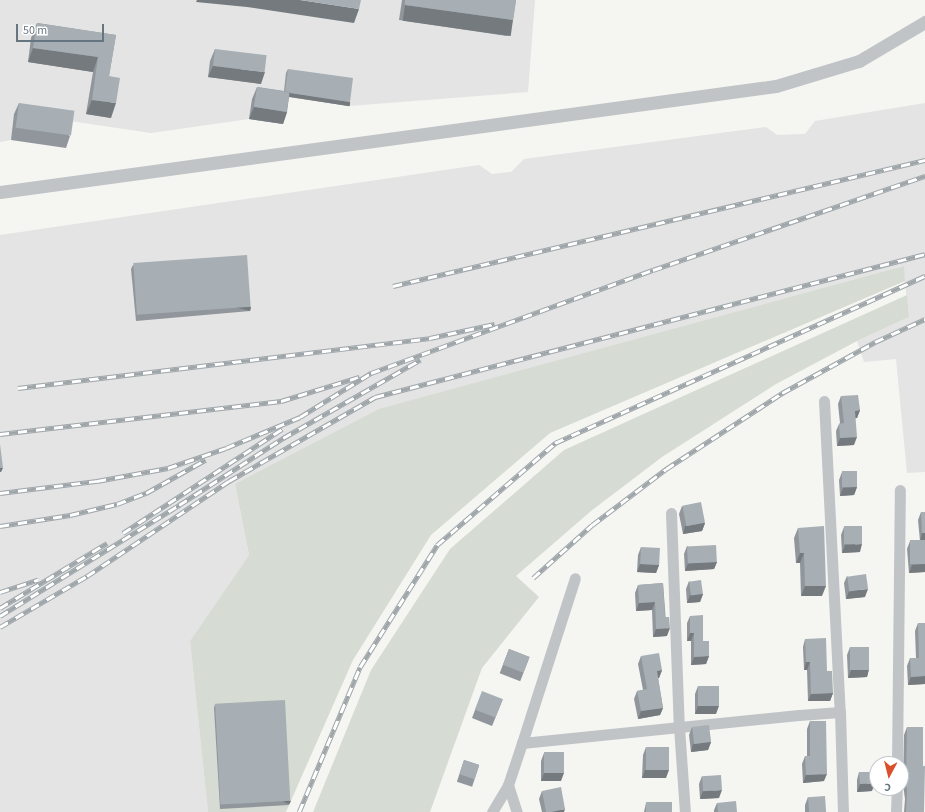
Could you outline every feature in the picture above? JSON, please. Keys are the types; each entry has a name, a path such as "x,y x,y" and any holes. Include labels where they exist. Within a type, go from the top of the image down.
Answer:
{"street":[{"path":"0,192 776,86 859,61 925,22"},
{"path":"824,401 840,712 843,812"},
{"path":"897,756 900,490"},
{"path":"671,513 685,812"},
{"path":"492,812 508,785 575,578"},
{"path":"522,744 840,712"},
{"path":"508,785 517,812"},
{"path":"896,812 897,796"}],"shaded area":[{"path":"0,0 535,0 528,92 349,106 287,97 283,124 249,119 151,133 16,113 11,140 0,142"},
{"path":"925,103 925,472 907,473 896,359 864,362 857,341 909,317 903,266 235,484 249,555 190,641 208,812 0,812 0,235 479,165 492,174 511,172 524,159 766,127 777,135 805,134 815,121"},
{"path":"904,266 905,281 550,433 431,535 353,660 286,812 208,812 190,641 249,555 235,484 379,409"},
{"path":"907,295 909,317 857,341 776,384 662,457 591,511 516,576 539,597 482,668 430,812 313,812 371,670 450,549 564,450"}],"building":[{"path":"300,0 361,0 359,9"},
{"path":"405,0 516,0 513,20 405,5"},
{"path":"37,23 116,35 109,76 120,78 116,103 92,100 98,57 33,48"},
{"path":"215,49 267,55 265,72 213,66"},
{"path":"288,69 353,78 350,102 285,91"},
{"path":"257,87 290,92 286,112 254,107"},
{"path":"19,103 74,111 71,136 16,128"},
{"path":"247,255 251,307 137,315 133,263"},
{"path":"858,395 860,410 855,411 857,437 840,438 839,424 844,423 841,396"},
{"path":"0,444 3,468 0,468"},
{"path":"842,471 857,471 857,487 842,487"},
{"path":"701,502 705,523 686,526 682,506"},
{"path":"921,512 925,512 925,533 922,533"},
{"path":"824,526 826,586 805,586 804,553 800,553 798,528"},
{"path":"844,526 862,526 862,544 844,544"},
{"path":"910,540 925,540 925,564 910,564"},
{"path":"716,545 717,562 688,563 687,547"},
{"path":"641,547 660,548 659,565 640,564"},
{"path":"866,574 868,589 849,591 847,577"},
{"path":"701,580 703,594 691,596 689,582"},
{"path":"663,583 665,617 669,617 670,628 656,629 655,602 639,603 638,585"},
{"path":"703,615 703,641 709,641 709,656 694,657 694,633 690,633 690,616"},
{"path":"918,623 925,623 925,676 911,677 910,658 919,658"},
{"path":"826,638 827,671 832,671 833,693 811,694 810,662 806,662 805,639"},
{"path":"850,647 869,647 869,670 850,670"},
{"path":"509,649 530,657 523,673 503,665"},
{"path":"659,653 662,670 657,671 663,708 641,711 637,691 647,689 641,656"},
{"path":"698,686 719,686 719,706 698,706"},
{"path":"482,691 503,699 495,718 475,710"},
{"path":"285,700 290,801 220,805 215,704"},
{"path":"810,721 826,721 827,774 806,775 805,756 810,756"},
{"path":"709,725 711,742 694,744 692,727"},
{"path":"907,727 923,727 923,766 925,766 924,812 906,812 907,796 909,796 909,756 906,756"},
{"path":"646,747 669,747 669,770 646,770"},
{"path":"544,752 564,752 564,773 544,773"},
{"path":"464,760 479,765 475,779 459,774"},
{"path":"859,772 869,772 869,783 860,784"},
{"path":"721,775 722,790 703,791 702,776"},
{"path":"561,787 565,809 546,812 542,791"},
{"path":"825,796 826,812 809,812 808,797"},
{"path":"736,801 737,812 718,812 717,803"},
{"path":"646,802 672,802 672,812 646,812"}],"railway":[{"path":"393,286 925,160"},
{"path":"0,493 97,481 168,468 226,448 300,417 371,373 653,270 925,176"},
{"path":"0,627 87,576 229,481 375,397 925,254"},
{"path":"299,812 360,667 437,545 555,443 925,276"},
{"path":"533,578 592,525 666,469 782,393 875,342 925,319"},
{"path":"18,388 430,338 494,324"},
{"path":"0,616 179,505 283,438 420,360"},
{"path":"0,434 281,401 359,377"},
{"path":"123,533 282,429"},
{"path":"0,526 70,515 117,504 146,493 205,460"},
{"path":"0,608 107,543"},
{"path":"0,592 38,580"}]}
